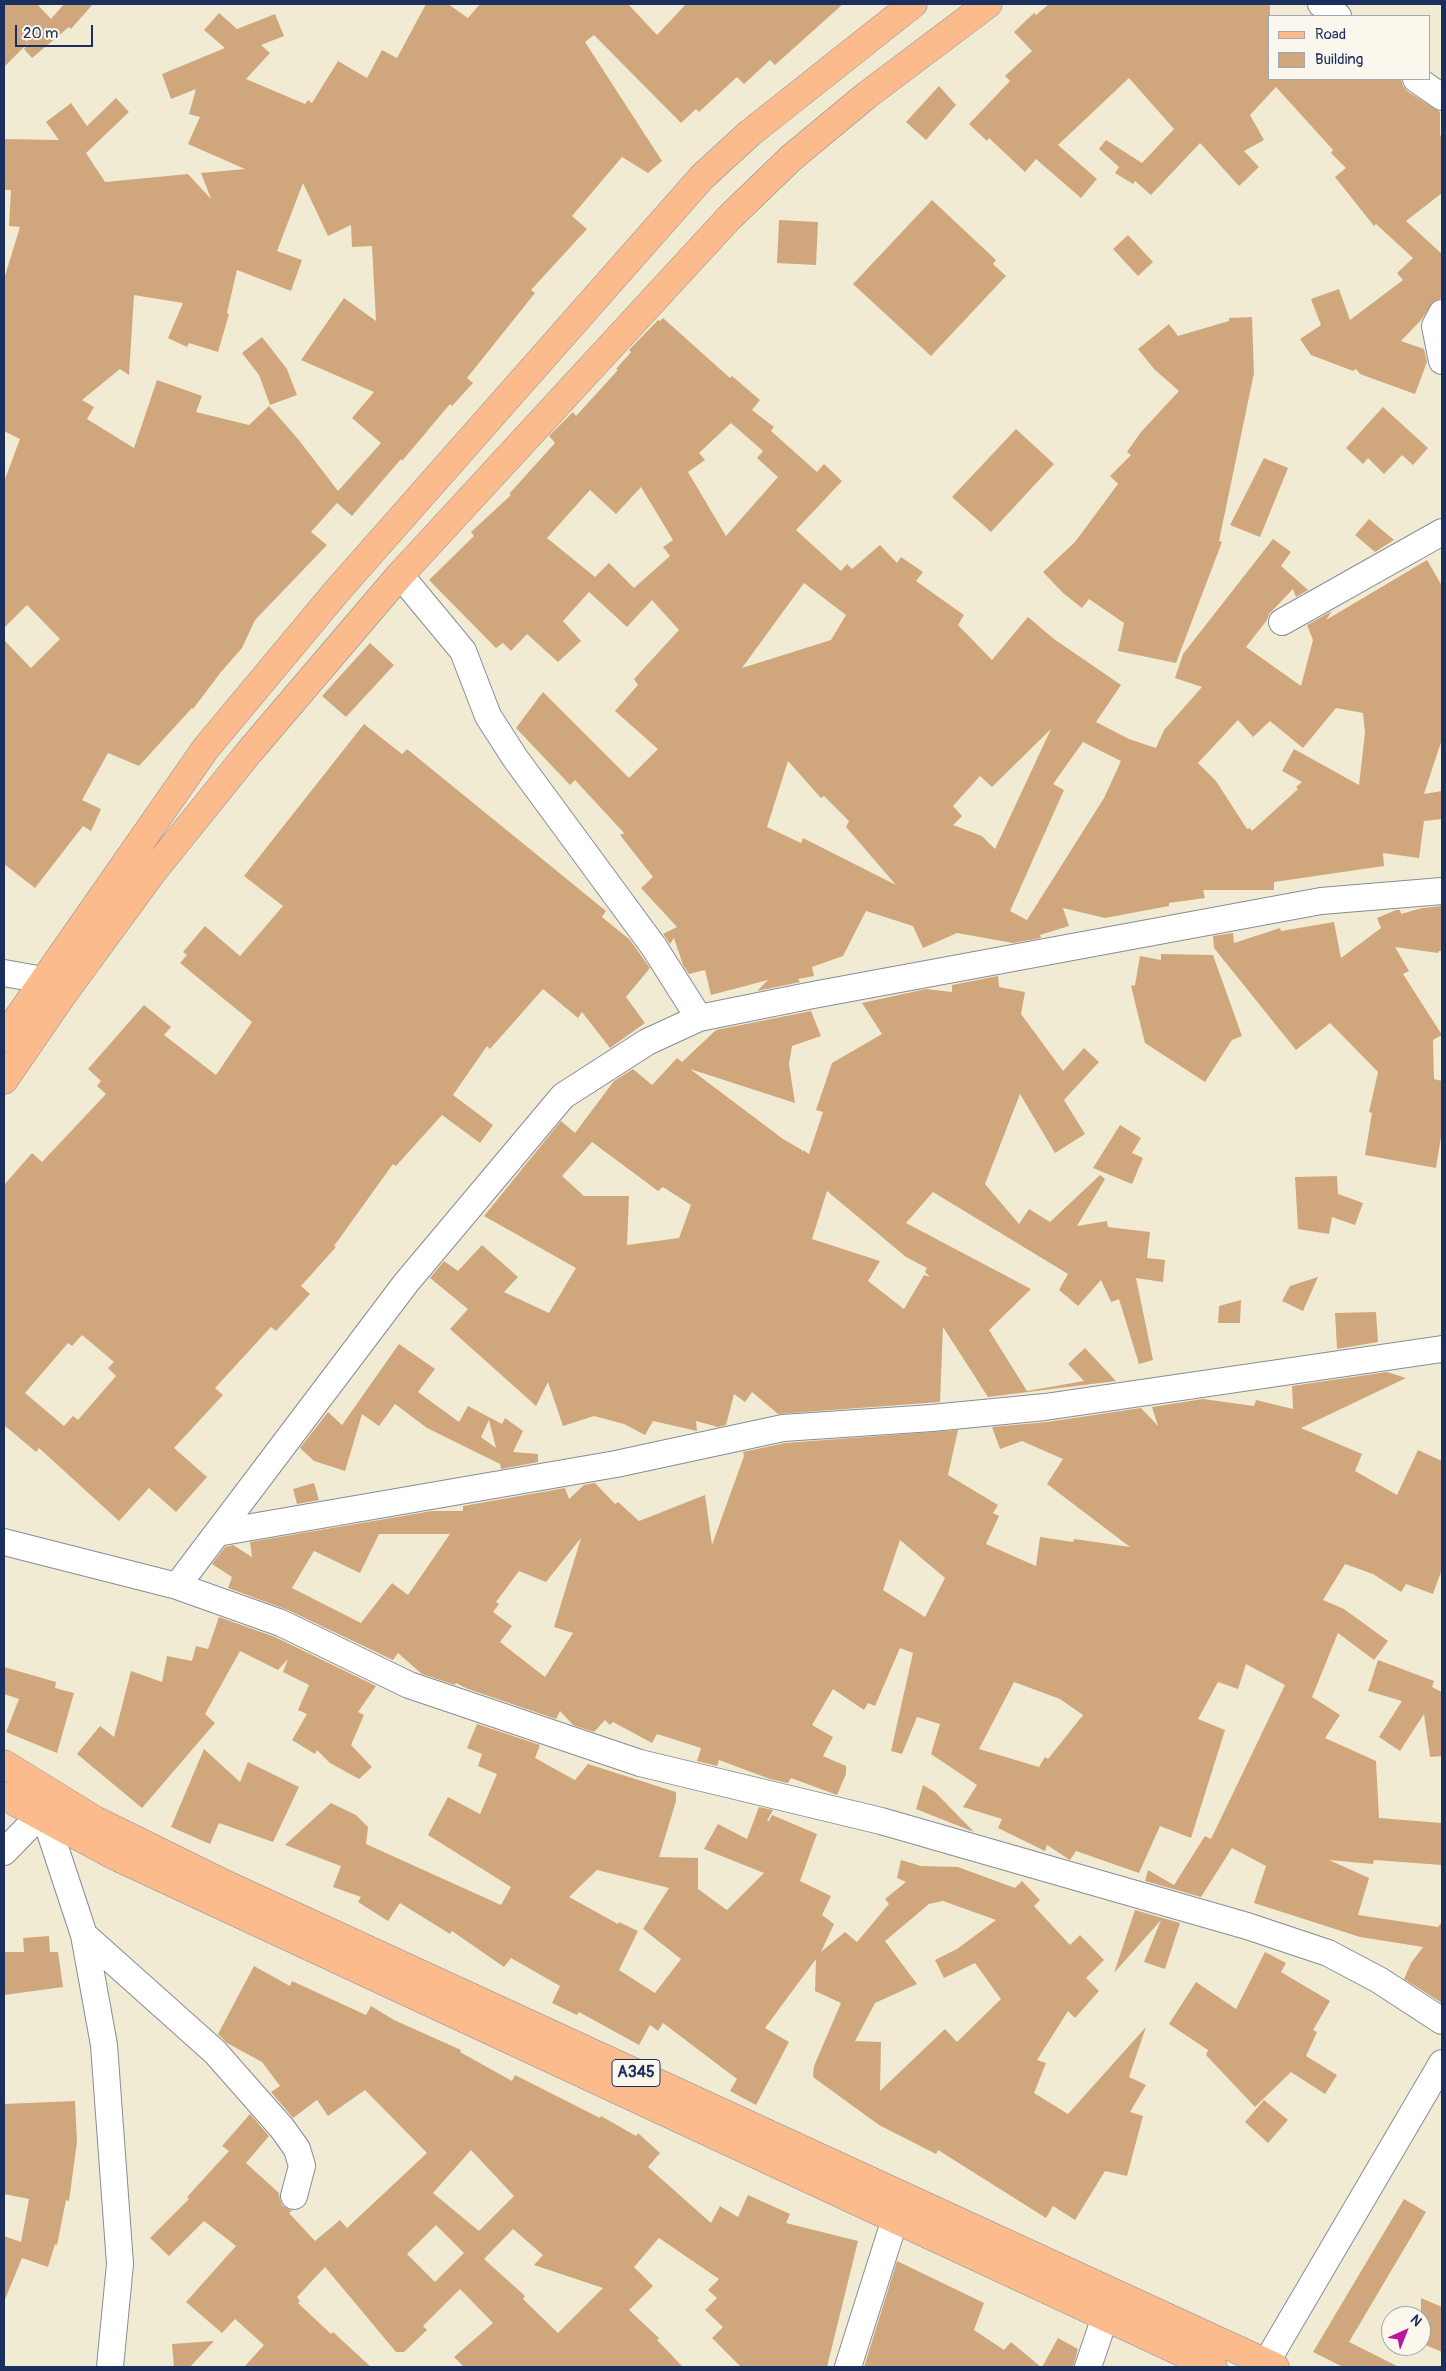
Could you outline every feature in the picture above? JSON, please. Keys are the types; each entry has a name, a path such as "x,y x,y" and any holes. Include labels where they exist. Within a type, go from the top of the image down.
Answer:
{"main road":[{"path":"4,1038 42,980 206,748 337,591 702,177 750,133 913,4"},
{"path":"4,1080 154,870 250,751 400,575 728,218 791,158 867,95 988,4"},
{"name":"A345","path":"4,1764 95,1820 219,1881 1271,2365"},
{"name":"A345","path":"4,1796 112,1855 1213,2367"}],"street":[{"path":"1321,4 1337,15"},
{"path":"1417,80 1442,97"},
{"path":"1442,313 1435,326 1442,361"},
{"path":"1282,622 1442,532"},
{"path":"400,575 463,651 488,716 515,758 654,947 698,1018"},
{"path":"177,1586 406,1283 563,1096 647,1042 698,1018 1321,901 1442,890"},
{"path":"4,973 42,980"},
{"path":"217,1533 616,1464 784,1428 932,1418 1045,1407 1442,1349"},
{"path":"4,1542 177,1586 281,1622 409,1685 640,1763 881,1822 1247,1926 1328,1953 1379,1980 1442,2021"},
{"path":"4,1852 43,1816 84,1935 104,2045 120,2264 110,2367"},
{"path":"84,1935 215,2052 282,2128 298,2149 302,2166 294,2196"},
{"path":"1271,2365 1442,2064"},
{"path":"848,2367 894,2219"},
{"path":"1088,2367 1105,2317"}],"building":[{"path":"4,4 37,4 51,19 64,4 93,4 71,29 69,27 32,58 24,49 30,41 4,67"},
{"path":"426,4 448,4 468,18 480,4 628,4 657,35 686,4 843,4 775,65 770,60 744,84 737,77 699,112 696,109 681,123 594,35 585,42 662,161 648,173 622,157 572,216 587,229 531,290 535,293 467,378 473,383 452,406 450,404 352,516 337,503 311,532 327,545 255,620 242,648 193,709 139,766 108,753 82,800 101,809 91,831 83,826 35,888 4,864 4,640 31,668 60,639 27,605 4,628 4,482 20,439 4,431 4,279 20,227 9,226 11,190 4,190 4,139 59,140 46,122 71,103 87,126 116,98 129,112 86,153 105,182 188,174 211,199 201,173 245,169 188,144 200,117 189,114 196,89 171,99 162,74 225,48 204,30 219,13 237,29 275,14 284,36 261,45 270,53 246,79 305,104 308,100 312,103 338,61 367,78 382,50 397,58","holes":["303,183 328,236 351,225 352,247 372,246 376,321 344,298 301,360 374,392 352,418 381,443 338,491 298,439 269,406 249,425 196,412 202,396 157,380 134,448 87,419 94,407 82,400 120,369 129,375 134,295 183,303 168,338 187,347 189,343 218,352 229,314 227,313 237,270 291,291 302,260 277,251"]},
{"path":"1049,4 1270,4 1270,15 1268,15 1268,80 1401,80 1407,91 1440,112 1442,193 1406,221 1442,254 1442,298 1434,301 1421,320 1401,341 1424,349 1427,362 1415,394 1360,374 1356,369 1353,371 1311,355 1300,339 1321,325 1311,299 1339,289 1350,320 1403,280 1397,273 1413,258 1376,224 1374,226 1335,177 1346,168 1331,153 1333,150 1276,87 1250,115 1264,140 1244,151 1259,167 1239,186 1200,143 1151,195 1135,181 1133,184 1115,173 1119,167 1099,149 1106,140 1142,163 1174,129 1129,78 1058,145 1097,179 1081,198 1036,159 1025,172 989,138 987,141 969,124 1010,81 1005,76 1032,51 1014,32 1034,13 1036,15"},
{"path":"939,86 956,105 926,140 906,122"},
{"path":"932,200 996,260 993,264 1006,276 931,356 853,284"},
{"path":"779,220 818,222 816,265 777,263"},
{"path":"1128,235 1153,262 1138,276 1113,249"},
{"path":"1252,317 1254,373 1219,541 1222,542 1176,663 1118,651 1124,623 1089,599 1082,608 1063,593 1043,572 1075,542 1118,484 1110,476 1131,455 1127,452 1141,432 1179,391 1154,369 1138,349 1169,324 1178,336 1229,321 1229,318"},
{"path":"663,318 730,378 732,376 760,400 752,410 774,427 771,431 817,472 824,464 842,481 796,530 841,571 847,564 852,569 880,545 897,563 901,557 923,572 916,581 964,615 958,625 992,660 1028,617 1054,639 1121,685 1096,722 1129,739 1156,748 1164,730 1202,687 1175,678 1183,654 1273,539 1291,552 1281,566 1308,590 1296,597 1293,589 1269,614 1267,620 1246,647 1301,686 1313,640 1307,625 1332,611 1326,620 1427,560 1442,586 1442,739 1424,794 1442,791 1442,819 1424,821 1419,858 1383,853 1384,866 1274,882 1274,890 1203,890 1205,898 1169,903 1169,906 1105,918 1063,908 1069,926 1040,935 1041,938 1013,943 957,933 923,948 913,926 866,911 843,956 812,967 814,976 798,979 800,982 757,991 768,980 711,995 705,970 689,974 683,965 674,938 670,944 663,934 677,927 641,888 653,877 620,835 624,833 575,780 570,785 516,728 543,692 629,778 658,749 615,711 638,685 634,679 679,630 652,600 627,627 589,592 563,621 581,641 558,662 527,634 511,651 503,643 496,648 429,580 474,536 471,532 511,495 509,494 555,443 549,436 573,412 576,416 618,370 616,369 631,352 629,350 658,320 660,321","holes":["731,423 763,451 757,458 778,477 726,536 688,472 705,460 699,453","641,487 673,540 663,547 670,556 634,588 609,563 595,577 547,538 590,490 616,514","804,583 846,615 831,640 742,668","1336,708 1363,713 1365,733 1359,785 1294,749 1282,771 1302,782 1296,787 1298,789 1252,831 1250,828 1247,829 1216,781 1198,763 1238,720 1253,737 1270,721 1303,748","1051,729 995,849 982,836 953,825 962,816 953,806 980,776 992,787","1083,742 1121,761 1104,798 1027,920 1010,911 1064,790 1053,784","788,761 821,798 824,796 849,821 846,827 896,885 803,838 801,843 767,827"]},
{"path":"262,337 287,369 297,395 270,405 259,375 242,353"},
{"path":"1383,407 1428,448 1413,465 1402,455 1384,474 1368,458 1363,464 1346,448"},
{"path":"1016,429 1054,464 991,532 952,497"},
{"path":"1264,458 1288,468 1260,537 1230,525"},
{"path":"1369,519 1394,540 1375,552 1355,535"},
{"path":"370,643 394,665 346,717 322,696"},
{"path":"364,724 402,754 407,749 606,911 602,917 630,940 650,968 626,997 645,1023 610,1048 582,1012 578,1018 543,989 490,1049 487,1046 453,1095 493,1125 480,1143 442,1115 396,1166 393,1164 334,1246 336,1247 301,1286 310,1294 276,1331 271,1327 215,1388 223,1395 174,1448 207,1477 176,1512 149,1488 119,1521 39,1448 36,1452 4,1425 4,1185 32,1153 42,1162 106,1094 97,1086 101,1081 88,1069 144,1005 171,1027 164,1035 216,1075 252,1022 180,963 187,955 183,952 205,926 240,956 283,906 244,876","holes":["82,1335 114,1362 108,1368 116,1376 78,1420 73,1416 64,1426 25,1393 68,1343 72,1346"]},
{"path":"1442,906 1442,951 1438,953 1395,947 1409,971 1403,974 1442,1035 1433,1040 1434,1079 1442,1081 1442,1131 1436,1168 1365,1155 1372,1113 1369,1112 1378,1072 1330,1023 1296,1050 1214,948 1213,936 1233,933 1234,943 1280,928 1281,931 1334,922 1341,958 1381,928 1377,918 1396,910 1400,910 1401,914 1422,908"},
{"path":"1161,954 1213,955 1242,1036 1232,1040 1205,1082 1145,1043 1131,986 1135,985 1140,956 1161,960"},
{"path":"998,976 999,987 1025,992 1021,1014 1063,1071 1084,1048 1099,1062 1064,1100 1085,1134 1055,1153 1020,1094 985,1184 1019,1224 1029,1209 1050,1222 1100,1175 1105,1179 1077,1226 1107,1221 1108,1227 1150,1232 1147,1258 1165,1260 1163,1282 1136,1278 1153,1360 1139,1364 1119,1299 1111,1302 1101,1280 1078,1306 1059,1290 1068,1274 933,1192 906,1223 1031,1289 989,1330 1027,1391 1084,1381 1068,1364 1085,1348 1116,1381 988,1397 943,1327 940,1402 778,1414 752,1392 745,1402 734,1394 726,1425 718,1427 696,1421 697,1431 653,1421 645,1435 624,1424 594,1416 563,1426 548,1382 536,1406 450,1329 468,1309 430,1278 444,1261 458,1271 482,1245 518,1277 504,1292 549,1313 576,1268 484,1216 561,1121 575,1133 614,1081 633,1069 652,1085 677,1058 682,1062 716,1030 811,1011 821,1036 792,1046 789,1064 795,1103 690,1069 783,1139 809,1154 823,1112 816,1110 832,1063 882,1034 862,1003 926,989 952,992 952,985","holes":["592,1142 658,1191 663,1187 691,1205 679,1238 627,1245 629,1196 584,1196 562,1176","827,1191 906,1257 927,1268 925,1272 930,1277 924,1275 904,1309 868,1281 880,1261 812,1239"]},
{"path":"1120,1125 1141,1138 1132,1153 1143,1158 1132,1184 1093,1168"},
{"path":"1337,1176 1338,1194 1363,1203 1355,1225 1332,1217 1329,1234 1298,1229 1295,1177"},
{"path":"1318,1277 1303,1311 1282,1301 1290,1286"},
{"path":"1241,1300 1240,1323 1218,1323 1219,1306"},
{"path":"1376,1312 1378,1342 1337,1349 1335,1313"},
{"path":"399,1344 435,1369 418,1392 459,1422 468,1406 502,1424 505,1418 523,1431 513,1452 538,1454 538,1462 501,1469 500,1464 427,1428 395,1404 379,1426 362,1414 345,1471 314,1461 300,1448 328,1412 342,1425","holes":["489,1420 496,1448 481,1437"]},
{"path":"1387,1372 1406,1378 1301,1428 1362,1454 1355,1471 1397,1495 1418,1450 1442,1461 1442,1569 1433,1594 1406,1584 1401,1592 1373,1574 1345,1564 1323,1600 1344,1609 1388,1641 1374,1660 1338,1633 1312,1697 1340,1715 1325,1738 1376,1761 1379,1818 1442,1823 1442,1865 1374,1860 1373,1864 1329,1860 1369,1878 1358,1915 1438,1927 1442,1922 1442,2003 1404,1979 1411,1963 1423,1947 1360,1937 1254,1903 1266,1866 1232,1848 1201,1897 1145,1881 1148,1870 1174,1885 1205,1836 1211,1839 1285,1685 1246,1664 1238,1689 1218,1682 1198,1719 1225,1730 1191,1838 1160,1826 1139,1873 1076,1851 1070,1860 1047,1845 1045,1851 998,1828 1002,1819 963,1807 977,1785 931,1754 940,1724 917,1717 902,1754 891,1751 913,1653 900,1648 875,1706 868,1703 864,1710 833,1689 812,1725 833,1737 823,1756 846,1766 846,1774 837,1795 791,1778 788,1783 770,1779 719,1760 717,1766 697,1761 701,1748 657,1734 652,1743 613,1722 610,1725 605,1720 594,1732 573,1725 560,1711 556,1719 468,1689 456,1683 455,1685 422,1674 398,1653 393,1660 288,1610 228,1588 232,1577 212,1564 225,1547 233,1545 252,1557 250,1542 432,1511 463,1511 463,1506 565,1488 569,1499 584,1485 595,1483 615,1504 618,1502 639,1521 705,1495 712,1545 744,1456 743,1452 785,1443 958,1430 948,1475 998,1505 993,1513 999,1516 986,1544 1036,1566 1040,1537 1073,1542 1074,1539 1130,1547 1047,1484 1063,1459 1022,1441 1000,1449 992,1427 1047,1422 1141,1408 1158,1426 1152,1407 1203,1399 1254,1406 1256,1400 1293,1409 1292,1386","holes":["379,1534 450,1534 408,1595 392,1583 361,1623 292,1588 314,1551 360,1573","581,1538 554,1627 573,1633 545,1677 500,1642 512,1626 493,1612 499,1604 496,1602 519,1571 546,1582","900,1540 945,1578 925,1617 883,1590","1014,1682 1060,1699 1083,1715 1048,1759 1045,1757 1039,1767 979,1749"]},
{"path":"314,1483 319,1500 297,1504 293,1489"},
{"path":"219,1617 275,1637 376,1686 358,1712 364,1715 351,1745 372,1767 359,1779 330,1763 317,1750 315,1754 292,1740 307,1714 298,1710 309,1685 283,1672 288,1659 278,1670 240,1651 205,1714 215,1723 142,1808 77,1754 100,1726 114,1737 131,1671 162,1682 167,1656 192,1661 196,1646 208,1649"},
{"path":"1378,1660 1434,1681 1432,1687 1442,1692 1442,1756 1430,1757 1424,1714 1400,1751 1379,1737 1402,1701 1368,1691"},
{"path":"4,1667 56,1682 55,1688 74,1693 57,1753 6,1732 19,1699 4,1694"},
{"path":"477,1724 540,1745 535,1758 575,1780 588,1764 676,1792 676,1801 659,1857 698,1858 698,1889 727,1910 764,1873 704,1849 718,1824 747,1839 759,1807 773,1810 767,1821 769,1821 772,1815 817,1834 800,1881 831,1896 822,1915 834,1924 821,1952 845,1932 857,1942 889,1904 885,1899 906,1882 897,1878 901,1860 921,1866 958,1867 1015,1888 1022,1881 1040,1900 1034,1906 1070,1945 1080,1935 1104,1960 1086,1978 1099,1991 1075,2018 1068,2011 1037,2060 1046,2063 1034,2093 1068,2114 1146,2027 1129,2077 1146,2085 1130,2112 1143,2116 1127,2176 1105,2171 1075,2220 1053,2206 1046,2218 938,2150 936,2154 879,2125 813,2077 814,2066 841,2003 815,1991 816,1959 765,2028 789,2042 756,2105 730,2091 737,2079 663,2023 658,2031 650,2025 639,2045 579,2012 577,2015 552,2003 560,1986 511,1958 504,1967 452,1931 450,1934 400,1903 388,1921 358,1902 361,1897 333,1887 341,1866 285,1845 331,1803 356,1815 368,1827 366,1844 501,1905 511,1887 428,1835 448,1797 480,1814 497,1774 478,1766 482,1754 467,1748","holes":["597,1870 669,1888 643,1929 681,1959 655,1993 619,1970 638,1931 619,1922 618,1924 569,1897","943,1901 996,1920 957,1949 935,1960 944,1978 975,1963 1001,1999 957,2042 945,2029 880,2091 881,2042 855,2041 875,2003 917,1984 885,1941 929,1904"]},
{"path":"204,1749 240,1782 248,1762 299,1787 273,1842 219,1823 210,1844 171,1827"},
{"path":"923,1785 935,1792 974,1832 916,1809"},
{"path":"1135,1910 1180,1923 1165,1969 1144,1962 1161,1920 1114,1973"},
{"path":"49,1936 50,1952 58,1952 63,1987 4,1995 4,1952 24,1952 23,1938"},
{"path":"1265,1952 1286,1963 1281,1972 1330,2001 1313,2030 1317,2032 1306,2056 1337,2075 1325,2094 1291,2072 1255,2107 1206,2055 1208,2050 1169,2024 1196,1982 1236,2009"},
{"path":"254,1966 290,1986 292,1981 366,2015 371,2006 394,2020 461,2050 460,2052 512,2081 515,2075 600,2118 601,2116 636,2136 638,2133 660,2153 648,2167 711,2223 720,2206 738,2217 748,2195 790,2214 786,2223 858,2241 827,2367 741,2367 712,2338 723,2327 705,2310 717,2298 708,2290 719,2279 659,2238 634,2267 653,2286 629,2310 659,2338 657,2340 683,2367 464,2367 454,2357 493,2323 460,2289 423,2326 427,2330 404,2352 396,2352 325,2267 297,2297 300,2301 298,2303 331,2334 333,2332 371,2367 244,2367 264,2345 235,2319 222,2333 186,2302 236,2246 204,2221 169,2256 150,2238 189,2199 187,2197 229,2151 222,2146 250,2114 269,2136 246,2163 279,2193 283,2206 292,2211 289,2213 315,2241 340,2220 347,2228 427,2153 365,2090 328,2116 317,2100 293,2118 271,2092 280,2086 262,2062 227,2043 218,2034","holes":["471,2150 514,2196 479,2231 433,2193","436,2225 464,2253 435,2282 407,2254","513,2229 543,2255 534,2265 603,2288 558,2333 523,2299 525,2296 484,2259"]},
{"path":"1264,2100 1288,2120 1268,2143 1245,2122"},
{"path":"75,2101 77,2142 69,2201 66,2200 57,2245 55,2244 48,2267 22,2258 4,2302 4,2236 21,2242 29,2199 4,2194 4,2104"},
{"path":"1404,2199 1426,2212 1349,2342 1399,2367 1343,2367 1313,2352"},
{"path":"897,2261 984,2303 974,2330 1004,2350 1011,2342 1041,2367 864,2367"},
{"path":"1421,2298 1442,2307 1442,2352 1431,2347 1431,2306 1421,2306"},
{"path":"1058,2338 1078,2349 1073,2367 1042,2367"},
{"path":"214,2341 190,2367 174,2367 172,2344"}]}
